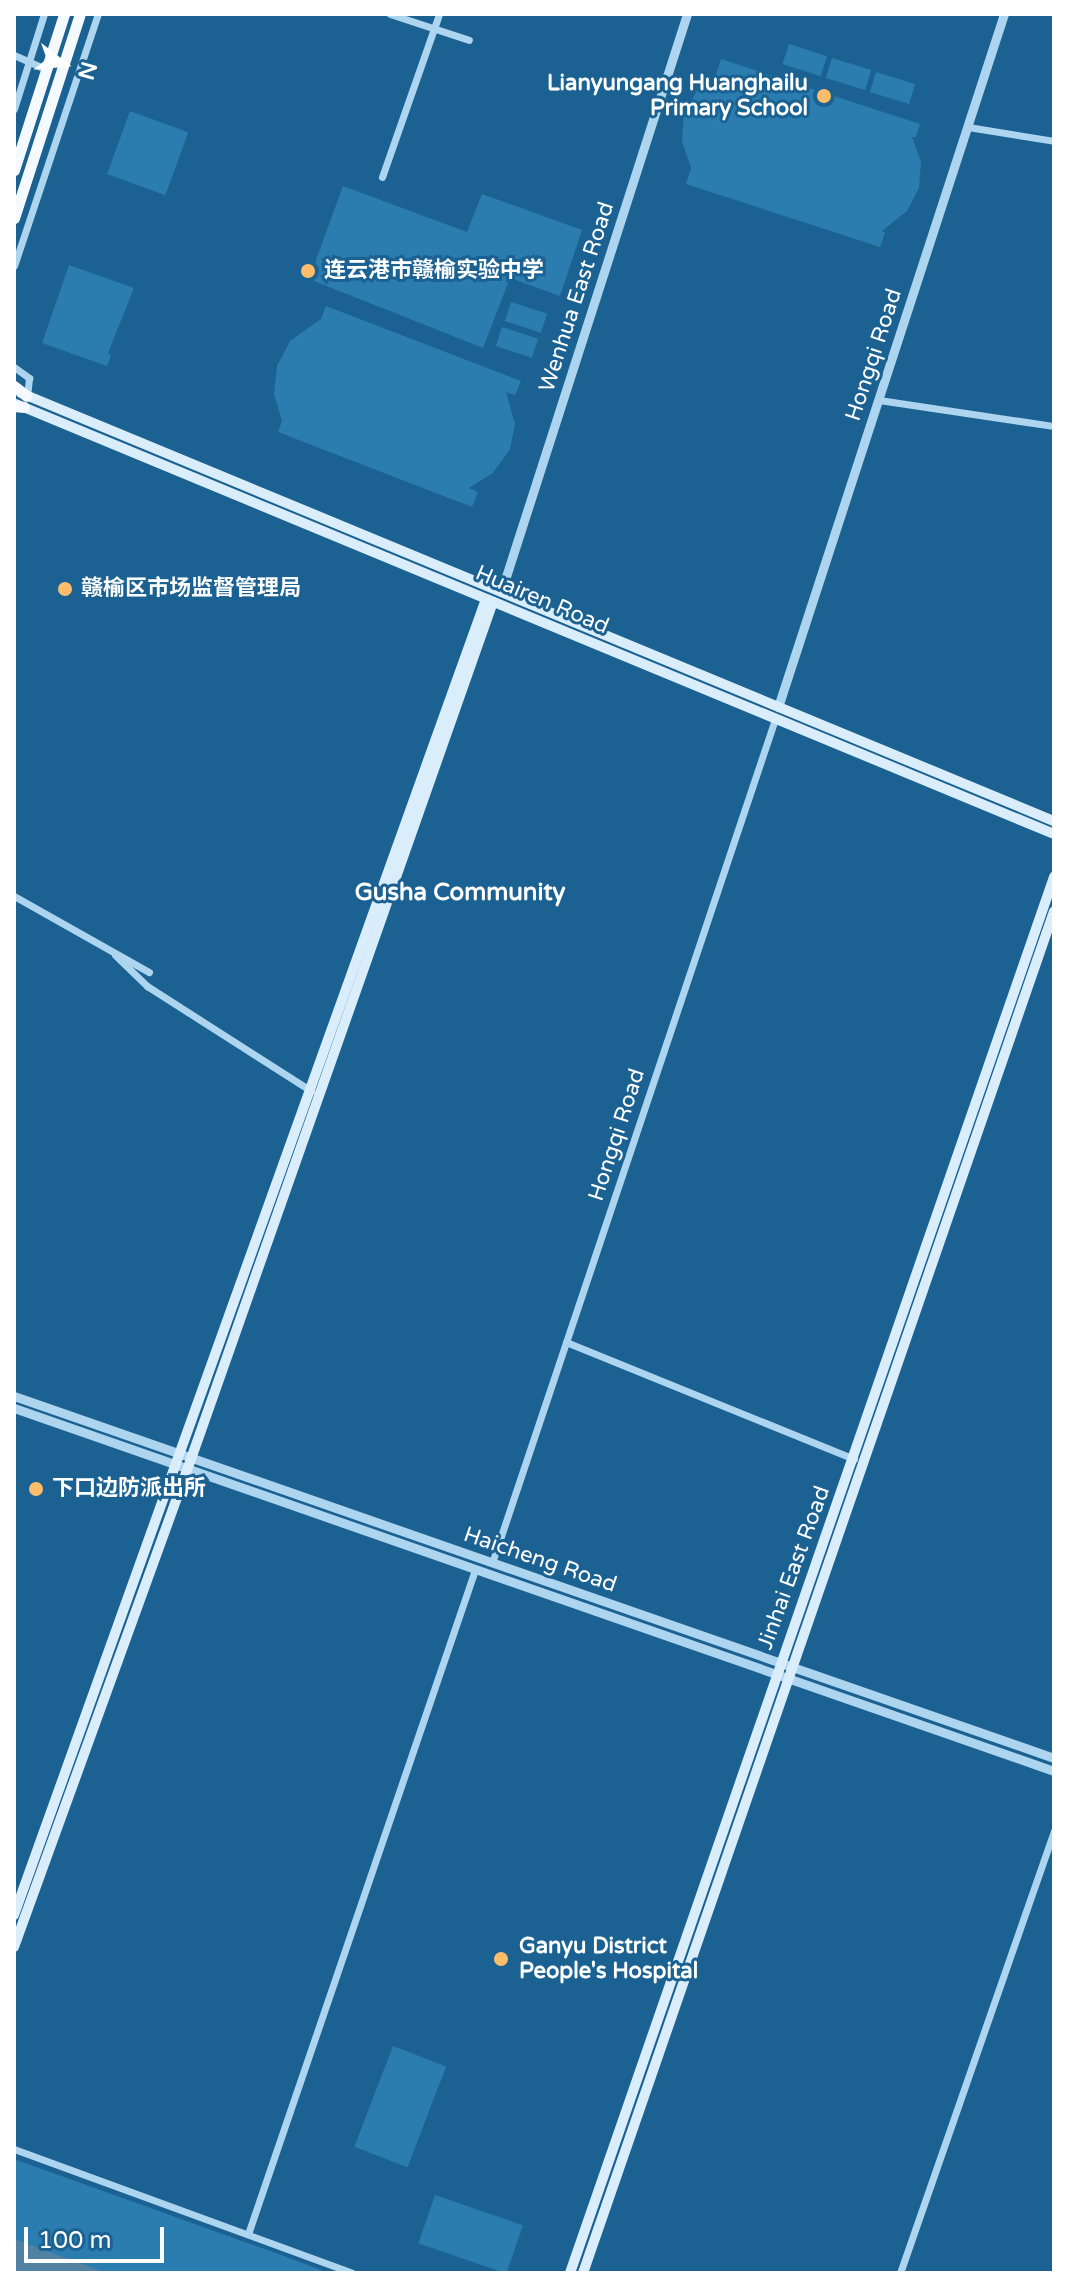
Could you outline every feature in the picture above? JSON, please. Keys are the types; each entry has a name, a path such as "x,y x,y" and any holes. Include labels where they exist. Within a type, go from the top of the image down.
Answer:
{"main road":[{"path":"14,170 64,14"},
{"path":"14,218 80,14"},
{"path":"14,388 20,403"},
{"name":"Huairen Road","path":"20,403 501,592 1054,821"},
{"name":"Huairen Road","path":"20,403 1054,834"},
{"path":"14,1915 184,1462 311,1091 489,600"},
{"path":"14,1947 489,600"},
{"name":"Jinhai East Road","path":"583,2273 854,1459 1054,877"},
{"name":"Jinhai East Road","path":"570,2273 1054,911"}],"street":[{"path":"14,109 44,14"},
{"path":"14,266 98,14"},
{"path":"390,14 469,40"},
{"path":"382,177 439,14"},
{"name":"Wenhua East Road","path":"501,592 687,14"},
{"name":"Hongqi Road","path":"778,707 1004,14"},
{"path":"14,55 46,69"},
{"path":"968,127 1054,141"},
{"path":"14,367 29,378 20,403"},
{"path":"879,400 1054,426"},
{"name":"Hongqi Road","path":"492,1563 775,719"},
{"path":"14,896 149,972"},
{"path":"115,955 147,986 311,1091"},
{"path":"566,1342 854,1459"},
{"name":"Haicheng Road","path":"14,1396 475,1570 1054,1758"},
{"name":"Haicheng Road","path":"14,1408 492,1563 1054,1771"},
{"path":"248,2234 475,1570"},
{"path":"900,2273 1054,1831"},
{"path":"14,2149 352,2273"}],"shaded area":[{"path":"789,44 827,56 821,76 783,64"},
{"path":"832,58 871,70 865,90 826,78"},
{"path":"721,59 920,124 916,137 912,137 921,162 919,188 907,211 882,231 885,233 880,247 686,184 691,168 682,141 684,113 698,89 716,75"},
{"path":"876,72 915,84 909,104 870,92"},
{"path":"130,111 188,132 165,195 107,174"},
{"path":"343,186 467,232 482,194 582,230 560,296 510,278 483,348 309,279"},
{"path":"69,265 134,288 108,353 111,355 107,366 42,343"},
{"path":"511,302 547,314 541,333 505,321"},
{"path":"326,306 521,381 515,395 506,392 515,424 510,449 493,473 469,488 478,492 472,507 278,432 282,421 274,394 277,366 290,341 321,319"},
{"path":"502,327 538,339 532,358 496,346"},
{"path":"393,2046 446,2066 408,2167 354,2147"},
{"path":"14,2159 284,2256 329,2273 14,2273"},
{"path":"435,2195 523,2225 507,2273 418,2243"},
{"path":"14,2239 107,2273 14,2273"}],"place":[{"name":"Lianyungang Huanghailu Primary School","path":"824,96"},
{"name":"连云港市赣榆实验中学","path":"308,271"},
{"name":"赣榆区市场监督管理局","path":"65,589"},
{"name":"下口边防派出所","path":"36,1489"},
{"name":"Ganyu District People's Hospital","path":"501,1959"}],"district":[{"name":"Gusha Community","path":"460,893"}]}
